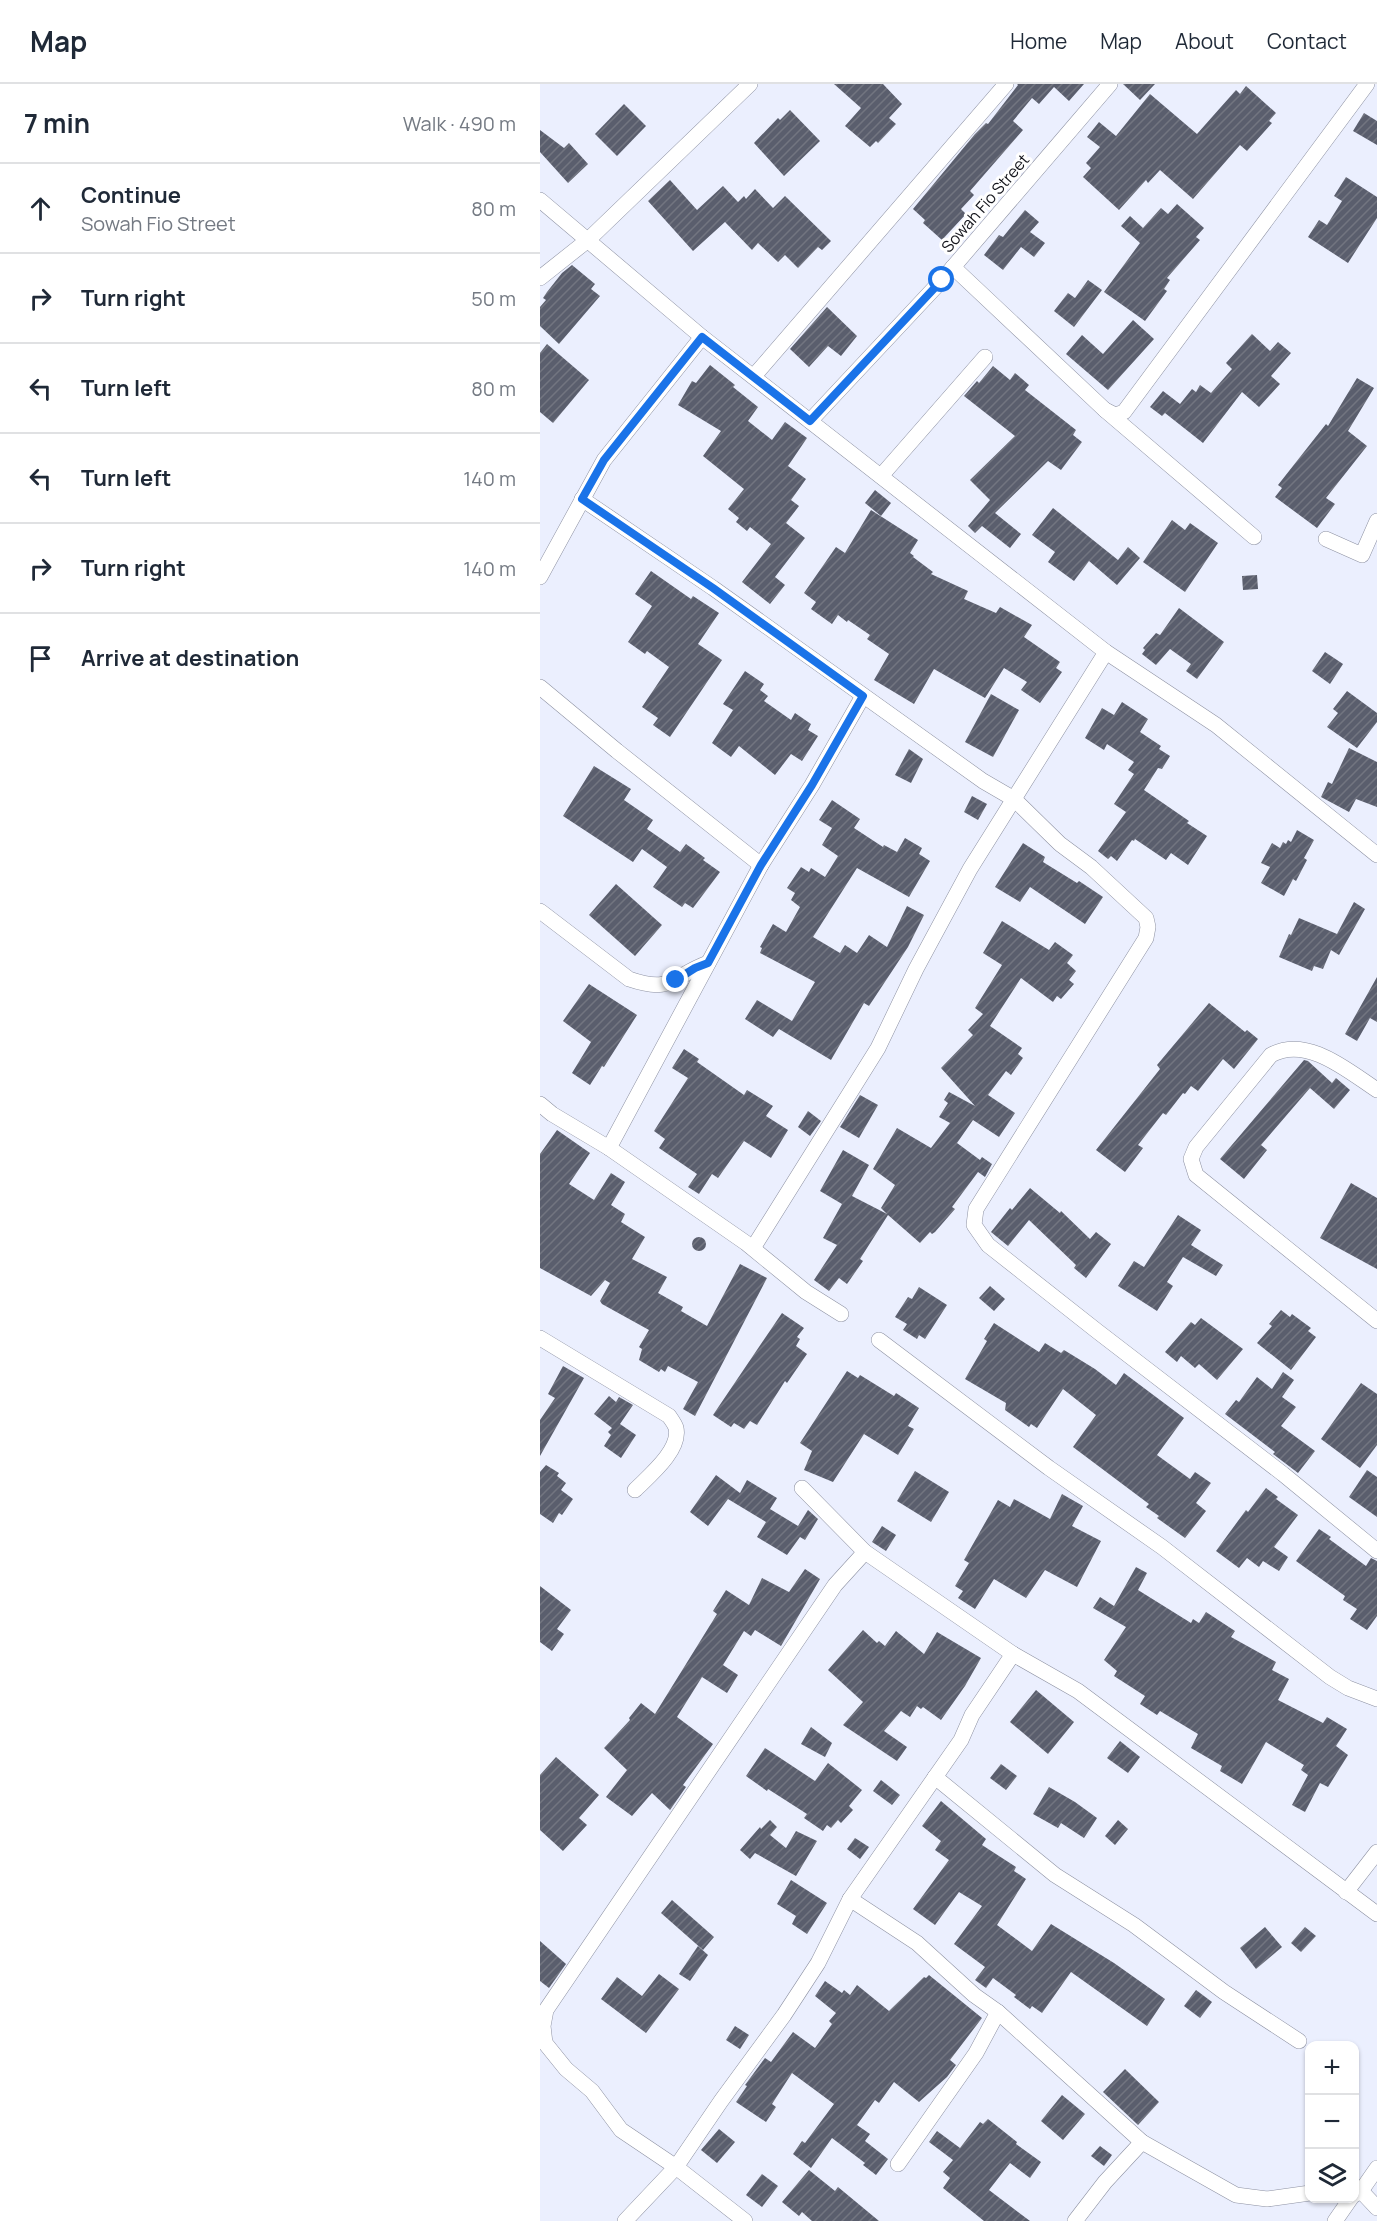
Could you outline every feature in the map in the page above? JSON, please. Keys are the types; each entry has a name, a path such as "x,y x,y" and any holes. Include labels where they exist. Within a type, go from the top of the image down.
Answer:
{"street":[{"path":"540,278 588,240 750,84"},
{"path":"754,376 1006,84"},
{"name":"Sowah Fio Street","path":"810,421 953,267 1110,84"},
{"path":"1105,410 1115,415 1124,412 1367,84"},
{"path":"540,200 702,337 1106,652 1216,725 1377,855"},
{"path":"953,267 1105,410 1254,537"},
{"path":"540,577 604,460 702,337"},
{"path":"881,476 985,357"},
{"path":"582,499 713,588 983,781 1014,799 1060,844 1091,867 1146,918 1148,927 1146,938 976,1209 977,1231 1097,1331 1282,1474 1377,1551"},
{"path":"1326,539 1362,555 1377,521"},
{"path":"753,1248 878,1048 916,969 970,869 1106,652"},
{"path":"540,687 616,751 761,865"},
{"path":"609,1148 761,865 812,785 863,696"},
{"path":"540,911 629,979 644,984 659,986 708,963"},
{"path":"1377,1090 1326,1058 1307,1050 1282,1049 1271,1055 1197,1147 1191,1159 1196,1175 1377,1321"},
{"path":"540,1104 552,1114 609,1148 753,1248 806,1292 841,1314"},
{"path":"540,1338 669,1416 676,1428 676,1440 669,1455 635,1490"},
{"path":"879,1340 1049,1468 1162,1547 1330,1677 1348,1688 1377,1699"},
{"path":"802,1488 866,1552 1013,1654 1078,1691 1377,1914"},
{"path":"745,2221 676,2167 621,2130 592,2091 566,2069 545,2043 543,2026 546,2010 835,1585 866,1552"},
{"path":"625,2221 676,2167 784,2015 818,1963 850,1899 961,1740 972,1715 1013,1654"},
{"path":"935,1777 1055,1875 1134,1925 1224,1992 1299,2041"},
{"path":"1346,1892 1377,1851"},
{"path":"850,1899 917,1943 974,1995 998,2012 1142,2142 1236,2195 1267,2199 1305,2194"},
{"path":"898,2164 976,2053 998,2012"},
{"path":"1075,2221 1105,2182 1142,2142"},
{"path":"1359,2190 1377,2168"},
{"path":"1359,2197 1377,2208"},
{"path":"1335,2221 1349,2203"}],"building":[{"path":"834,84 883,84 902,104 889,118 896,124 878,143 876,141 870,147 845,126 861,108"},
{"path":"1017,84 1084,84 1069,101 1054,87 1039,104 1032,98 1013,121 1023,130 970,191 974,195 961,209 966,214 942,240 923,223 925,220 913,209 975,134 986,123 988,124"},
{"path":"1123,84 1155,84 1140,100"},
{"path":"1246,86 1276,113 1269,121 1272,123 1247,151 1240,145 1193,199 1160,170 1148,183 1146,180 1119,210 1083,177 1091,168 1086,163 1100,147 1087,137 1099,122 1116,136 1150,94 1197,134 1236,90 1240,94"},
{"path":"624,104 646,126 617,156 595,134"},
{"path":"790,110 820,141 784,176 754,143 778,118 780,120"},
{"path":"1364,113 1377,121 1377,145 1353,131"},
{"path":"540,130 564,148 569,143 588,164 568,183 540,152"},
{"path":"1346,177 1377,197 1377,218 1348,263 1308,237 1319,220 1327,225 1342,201 1334,196"},
{"path":"670,180 697,210 723,186 738,202 744,196 746,199 755,189 773,208 785,196 831,241 822,250 818,247 798,268 785,255 778,262 758,243 752,250 725,222 693,251 648,201"},
{"path":"1177,204 1204,228 1196,237 1200,240 1167,278 1170,280 1164,289 1167,291 1145,321 1104,292 1140,243 1121,226 1130,216 1143,228 1161,208 1168,214"},
{"path":"1025,210 1039,222 1030,232 1045,243 1034,257 1021,247 1003,270 984,255 999,235 1003,237"},
{"path":"572,265 595,284 591,289 600,296 559,344 540,326 540,307 546,300 543,298 547,292 562,273"},
{"path":"1088,280 1102,290 1074,327 1054,311 1068,293 1075,298"},
{"path":"827,307 857,336 841,356 828,346 809,367 790,349"},
{"path":"1133,320 1154,339 1108,390 1066,354 1082,335 1103,354"},
{"path":"1252,334 1270,351 1278,342 1291,353 1271,376 1280,384 1259,407 1242,392 1203,443 1165,413 1162,416 1150,407 1163,391 1180,404 1192,389 1196,392 1200,385 1211,393 1232,369 1226,363"},
{"path":"547,344 589,380 553,423 540,412 540,353"},
{"path":"710,365 758,407 748,421 772,440 785,422 807,438 788,466 806,479 791,500 799,506 786,523 805,538 775,577 785,585 770,604 742,582 771,544 750,527 747,531 736,522 739,518 728,509 744,489 703,456 721,431 678,405 692,381 696,383"},
{"path":"993,366 1010,380 1015,373 1029,385 1025,390 1076,430 1073,435 1082,442 1061,470 1048,461 995,513 1021,534 1010,548 982,526 975,533 968,526 990,500 970,480 1015,436 964,396"},
{"path":"1357,378 1374,388 1348,431 1367,446 1326,498 1335,504 1317,528 1275,497 1282,488 1278,485 1326,424 1328,426"},
{"path":"875,490 891,503 881,516 865,503"},
{"path":"1053,508 1118,560 1128,547 1140,558 1117,585 1089,561 1074,581 1048,562 1055,552 1032,535"},
{"path":"871,510 918,540 910,553 913,557 933,572 931,574 968,591 964,599 996,613 1000,607 1032,625 1024,637 1060,662 1056,668 1062,672 1040,703 1021,690 1027,682 1004,668 985,698 934,669 914,704 874,680 889,654 867,639 870,635 838,615 832,624 811,609 816,602 804,593 836,547 845,553"},
{"path":"1172,520 1185,530 1190,523 1218,543 1185,592 1143,562"},
{"path":"651,571 691,599 693,596 719,613 698,644 722,660 670,737 653,725 658,718 642,707 669,667 647,651 645,654 628,642 652,606 635,594"},
{"path":"1257,575 1258,589 1243,590 1242,576"},
{"path":"1179,608 1224,642 1197,679 1186,671 1191,664 1170,649 1156,665 1142,654 1145,650 1143,648 1156,633 1160,635"},
{"path":"1325,652 1343,664 1330,684 1312,671"},
{"path":"745,671 764,684 760,690 768,696 764,701 791,720 795,713 811,724 808,730 818,736 802,761 791,754 775,775 739,746 731,757 712,743 733,710 723,704"},
{"path":"1347,691 1377,713 1377,722 1357,748 1327,727 1338,713 1333,709"},
{"path":"991,694 1019,710 993,757 965,742"},
{"path":"1122,702 1148,719 1140,732 1161,746 1159,749 1170,756 1162,769 1158,768 1144,790 1207,836 1188,865 1171,853 1166,860 1135,839 1117,861 1111,856 1108,859 1098,851 1126,812 1114,804 1134,774 1128,770 1134,762 1107,744 1104,750 1085,738 1102,708 1114,715"},
{"path":"1349,748 1377,762 1377,807 1356,799 1349,812 1321,797 1328,782 1332,784"},
{"path":"909,749 923,759 911,783 895,775"},
{"path":"594,766 631,789 624,800 653,820 647,829 680,852 686,844 720,872 693,908 685,903 682,907 653,887 667,867 642,849 633,862 563,816"},
{"path":"972,796 987,804 978,820 964,812"},
{"path":"832,800 860,819 854,828 883,847 884,845 897,852 905,838 922,848 919,854 930,861 909,897 857,868 813,937 840,953 845,945 857,953 869,935 887,947 907,906 924,915 908,947 869,1006 864,1003 831,1060 779,1029 773,1037 745,1019 757,1000 792,1021 815,982 760,953 762,948 760,947 773,924 786,932 800,907 791,900 795,893 787,888 801,867 809,872 811,868 825,877 838,856 822,845 832,828 819,820"},
{"path":"1297,830 1314,840 1304,858 1307,860 1296,881 1293,879 1284,896 1261,883 1270,867 1261,863 1272,843 1280,848 1283,842 1286,844 1288,840 1291,842"},
{"path":"1023,843 1045,857 1043,862 1103,897 1085,924 1030,887 1020,902 995,887"},
{"path":"616,884 662,925 635,956 589,915"},
{"path":"1354,902 1365,909 1339,955 1331,950 1323,969 1314,966 1312,971 1279,957 1299,918 1337,934"},
{"path":"1002,921 1049,950 1055,942 1073,955 1067,963 1076,971 1069,980 1074,984 1061,999 1057,996 1053,1002 1021,978 990,1026 1022,1048 1018,1054 1023,1058 1011,1075 1006,1071 988,1095 1015,1113 999,1137 973,1120 957,1143 980,1160 982,1157 992,1164 985,1177 978,1172 952,1207 955,1209 935,1232 932,1234 930,1232 920,1243 888,1215 860,1259 863,1261 847,1284 839,1278 829,1291 814,1280 837,1245 823,1238 842,1204 820,1191 843,1150 869,1165 852,1196 887,1214 881,1208 895,1185 873,1169 897,1128 931,1148 950,1123 939,1117 948,1103 944,1100 949,1092 975,1106 941,1068 973,1035 968,1030 983,1014 975,1008 1002,965 983,953"},
{"path":"1377,977 1377,1022 1370,1018 1357,1041 1345,1034"},
{"path":"589,984 637,1015 590,1085 572,1073 591,1042 563,1021"},
{"path":"1209,1003 1245,1032 1247,1030 1258,1039 1234,1069 1223,1059 1198,1091 1191,1086 1166,1115 1163,1113 1138,1145 1143,1148 1125,1172 1096,1150 1160,1069 1157,1065"},
{"path":"684,1049 699,1059 697,1062 744,1095 747,1090 773,1106 766,1116 788,1130 771,1158 744,1141 718,1178 712,1174 699,1194 688,1187 697,1174 659,1148 665,1139 654,1131 688,1078 672,1068"},
{"path":"1304,1060 1332,1083 1336,1078 1350,1090 1334,1109 1310,1088 1261,1145 1267,1150 1244,1179 1220,1159"},
{"path":"860,1095 878,1105 859,1138 840,1127"},
{"path":"808,1111 821,1121 810,1136 798,1127"},
{"path":"557,1130 590,1153 569,1184 594,1200 611,1173 625,1182 611,1205 625,1214 621,1222 645,1237 632,1259 667,1277 658,1293 683,1307 681,1311 707,1326 740,1264 767,1278 695,1416 683,1409 698,1382 668,1366 665,1372 661,1369 659,1372 639,1360 642,1349 639,1347 649,1330 602,1304 600,1301 610,1283 605,1280 591,1296 540,1268 540,1154"},
{"path":"1351,1183 1377,1198 1377,1269 1320,1238"},
{"path":"1030,1188 1060,1213 1061,1211 1090,1239 1096,1232 1111,1244 1086,1278 1074,1268 1076,1265 1029,1220 1008,1246 991,1232"},
{"path":"1178,1215 1201,1230 1191,1245 1223,1265 1216,1276 1183,1257 1167,1282 1173,1286 1157,1311 1118,1286 1134,1261 1144,1267"},
{"path":"699,1237 704,1239 706,1244 704,1249 699,1251 694,1249 692,1244 694,1239"},
{"path":"990,1286 1005,1299 994,1311 979,1298"},
{"path":"919,1287 947,1305 925,1339 919,1335 917,1339 903,1330 907,1324 895,1317 908,1297 912,1299"},
{"path":"1281,1310 1290,1317 1292,1314 1311,1328 1308,1331 1316,1337 1291,1370 1257,1343 1272,1326 1269,1324"},
{"path":"782,1313 804,1328 797,1337 800,1339 796,1346 807,1354 787,1383 785,1381 757,1425 750,1421 744,1429 734,1423 731,1427 713,1415"},
{"path":"1201,1318 1243,1349 1217,1380 1199,1364 1195,1368 1181,1356 1177,1362 1165,1352 1191,1322 1195,1325"},
{"path":"994,1323 1039,1352 1045,1343 1061,1353 1064,1350 1116,1385 1124,1373 1184,1418 1157,1455 1190,1479 1195,1472 1211,1483 1196,1503 1206,1511 1185,1538 1157,1518 1159,1516 1146,1507 1149,1504 1073,1447 1096,1415 1063,1389 1037,1428 1031,1424 1029,1427 1005,1410 1006,1403 965,1379 987,1341 984,1339"},
{"path":"563,1366 584,1378 540,1456 540,1420 555,1398 548,1394"},
{"path":"847,1371 858,1378 860,1375 894,1396 896,1393 919,1408 908,1426 914,1429 898,1455 864,1434 833,1482 804,1470 812,1451 800,1443"},
{"path":"1283,1372 1294,1380 1282,1397 1296,1407 1281,1426 1315,1451 1298,1473 1273,1454 1275,1452 1225,1414 1236,1400 1239,1402 1257,1377 1272,1389"},
{"path":"1361,1383 1377,1394 1377,1445 1360,1468 1321,1439"},
{"path":"609,1396 616,1402 619,1397 633,1405 620,1424 636,1435 621,1458 604,1446 611,1435 608,1432 612,1428 594,1414"},
{"path":"546,1465 559,1473 557,1476 566,1483 561,1490 573,1499 553,1523 540,1514 540,1472"},
{"path":"1367,1470 1377,1477 1377,1517 1349,1497"},
{"path":"915,1471 949,1492 931,1522 897,1501"},
{"path":"716,1475 740,1493 747,1480 777,1498 770,1509 798,1526 808,1510 818,1519 805,1540 800,1537 787,1555 757,1537 766,1522 728,1499 708,1526 690,1512"},
{"path":"1266,1488 1278,1497 1276,1499 1298,1515 1274,1547 1288,1557 1279,1571 1263,1561 1259,1567 1247,1558 1239,1568 1216,1551 1246,1510 1248,1512"},
{"path":"1062,1494 1083,1506 1072,1526 1101,1541 1077,1587 1045,1570 1026,1598 994,1579 975,1609 958,1598 963,1591 955,1586 969,1563 964,1560 998,1500 1010,1507 1014,1499 1050,1519"},
{"path":"882,1526 896,1535 886,1551 872,1542"},
{"path":"1319,1529 1366,1566 1371,1558 1377,1561 1377,1616 1367,1630 1350,1619 1357,1609 1343,1600 1345,1596 1296,1561"},
{"path":"1136,1567 1147,1573 1138,1590 1191,1623 1193,1619 1199,1623 1206,1612 1235,1631 1231,1637 1276,1662 1272,1670 1289,1679 1278,1700 1323,1723 1327,1717 1347,1729 1336,1746 1348,1755 1328,1787 1320,1783 1305,1812 1292,1805 1308,1775 1301,1770 1304,1765 1266,1742 1242,1784 1220,1771 1222,1766 1191,1748 1198,1734 1160,1711 1157,1715 1140,1704 1145,1696 1114,1676 1117,1671 1104,1660 1126,1627 1093,1608 1100,1597 1114,1606"},
{"path":"805,1569 820,1579 781,1646 755,1630 751,1636 744,1631 723,1665 738,1675 727,1693 702,1677 677,1717 713,1744 683,1785 686,1787 670,1810 652,1793 632,1816 606,1797 627,1770 604,1748 630,1720 629,1718 641,1703 655,1714 717,1614 713,1611 726,1590 749,1605 762,1578 789,1592"},
{"path":"540,1586 571,1610 557,1629 564,1634 552,1651 540,1642"},
{"path":"863,1630 877,1643 879,1641 885,1646 896,1631 924,1654 937,1632 981,1658 941,1720 923,1707 921,1709 917,1706 910,1717 901,1711 884,1731 907,1747 897,1761 843,1725 863,1702 828,1670"},
{"path":"1036,1690 1074,1722 1048,1754 1010,1722"},
{"path":"811,1727 832,1743 825,1757 801,1744"},
{"path":"1120,1741 1140,1757 1128,1773 1107,1758"},
{"path":"765,1748 815,1781 828,1763 862,1790 849,1806 853,1810 841,1823 838,1820 831,1828 827,1825 823,1831 804,1818 807,1814 746,1776"},
{"path":"556,1757 599,1795 579,1818 587,1825 563,1851 540,1830 540,1775"},
{"path":"1001,1764 1017,1776 1006,1790 990,1778"},
{"path":"881,1780 900,1795 892,1805 873,1791"},
{"path":"1049,1787 1097,1818 1084,1838 1061,1823 1058,1828 1033,1814"},
{"path":"941,1801 986,1839 982,1845 1016,1867 1014,1871 1026,1879 997,1925 1032,1951 1051,1924 1114,1963 1165,1999 1147,2026 1071,1972 1042,2013 1032,2006 1030,2009 993,1978 986,1988 975,1980 985,1967 954,1944 982,1906 959,1892 935,1925 913,1909 949,1860 935,1850 941,1841 922,1826"},
{"path":"770,1820 777,1827 770,1835 786,1848 796,1831 817,1841 796,1876 755,1853 750,1859 740,1850 760,1827 761,1829"},
{"path":"1118,1820 1128,1829 1115,1845 1105,1836"},
{"path":"855,1838 869,1847 860,1859 847,1849"},
{"path":"791,1880 827,1903 807,1934 792,1924 796,1916 777,1904"},
{"path":"672,1900 714,1937 703,1950 661,1913"},
{"path":"1265,1927 1282,1947 1256,1969 1240,1948"},
{"path":"1305,1927 1316,1936 1301,1952 1291,1943"},
{"path":"540,1941 566,1964 549,1988 540,1981"},
{"path":"698,1946 708,1955 690,1981 679,1974"},
{"path":"659,1974 679,1989 646,2033 601,1999 617,1977 642,1996"},
{"path":"929,1975 982,2018 950,2060 956,2065 947,2077 919,2102 894,2082 879,2103 875,2100 857,2125 870,2134 865,2141 888,2159 876,2175 863,2165 865,2163 832,2138 811,2168 793,2154 802,2141 805,2143 834,2104 792,2073 772,2104 776,2107 766,2122 736,2102 747,2086 745,2085 765,2058 771,2062 793,2032 815,2048 832,2024 829,2021 836,2013 815,1996 825,1981 842,1993 844,1990 850,1995 857,1985 889,2011 924,1977"},
{"path":"1196,1990 1212,2002 1200,2018 1184,2006"},
{"path":"735,2026 749,2035 740,2049 726,2040"},
{"path":"1125,2069 1159,2102 1138,2125 1103,2092"},
{"path":"1062,2095 1085,2114 1063,2140 1041,2121"},
{"path":"988,2119 1041,2162 1030,2178 1010,2163 989,2190 1030,2221 984,2221 943,2188 950,2178 943,2172 953,2160 929,2142 937,2131 960,2148 980,2122 983,2124"},
{"path":"719,2129 735,2142 717,2163 701,2150"},
{"path":"1100,2146 1112,2155 1104,2166 1091,2156"},
{"path":"809,2170 835,2191 838,2187 879,2221 812,2221 802,2212 799,2216 782,2202"},
{"path":"762,2174 778,2186 762,2207 746,2195"}],"route":[{"path":"676,980 708,963 761,865 812,785 863,696 713,588 582,499 604,460 702,337 810,421 942,280"}]}
